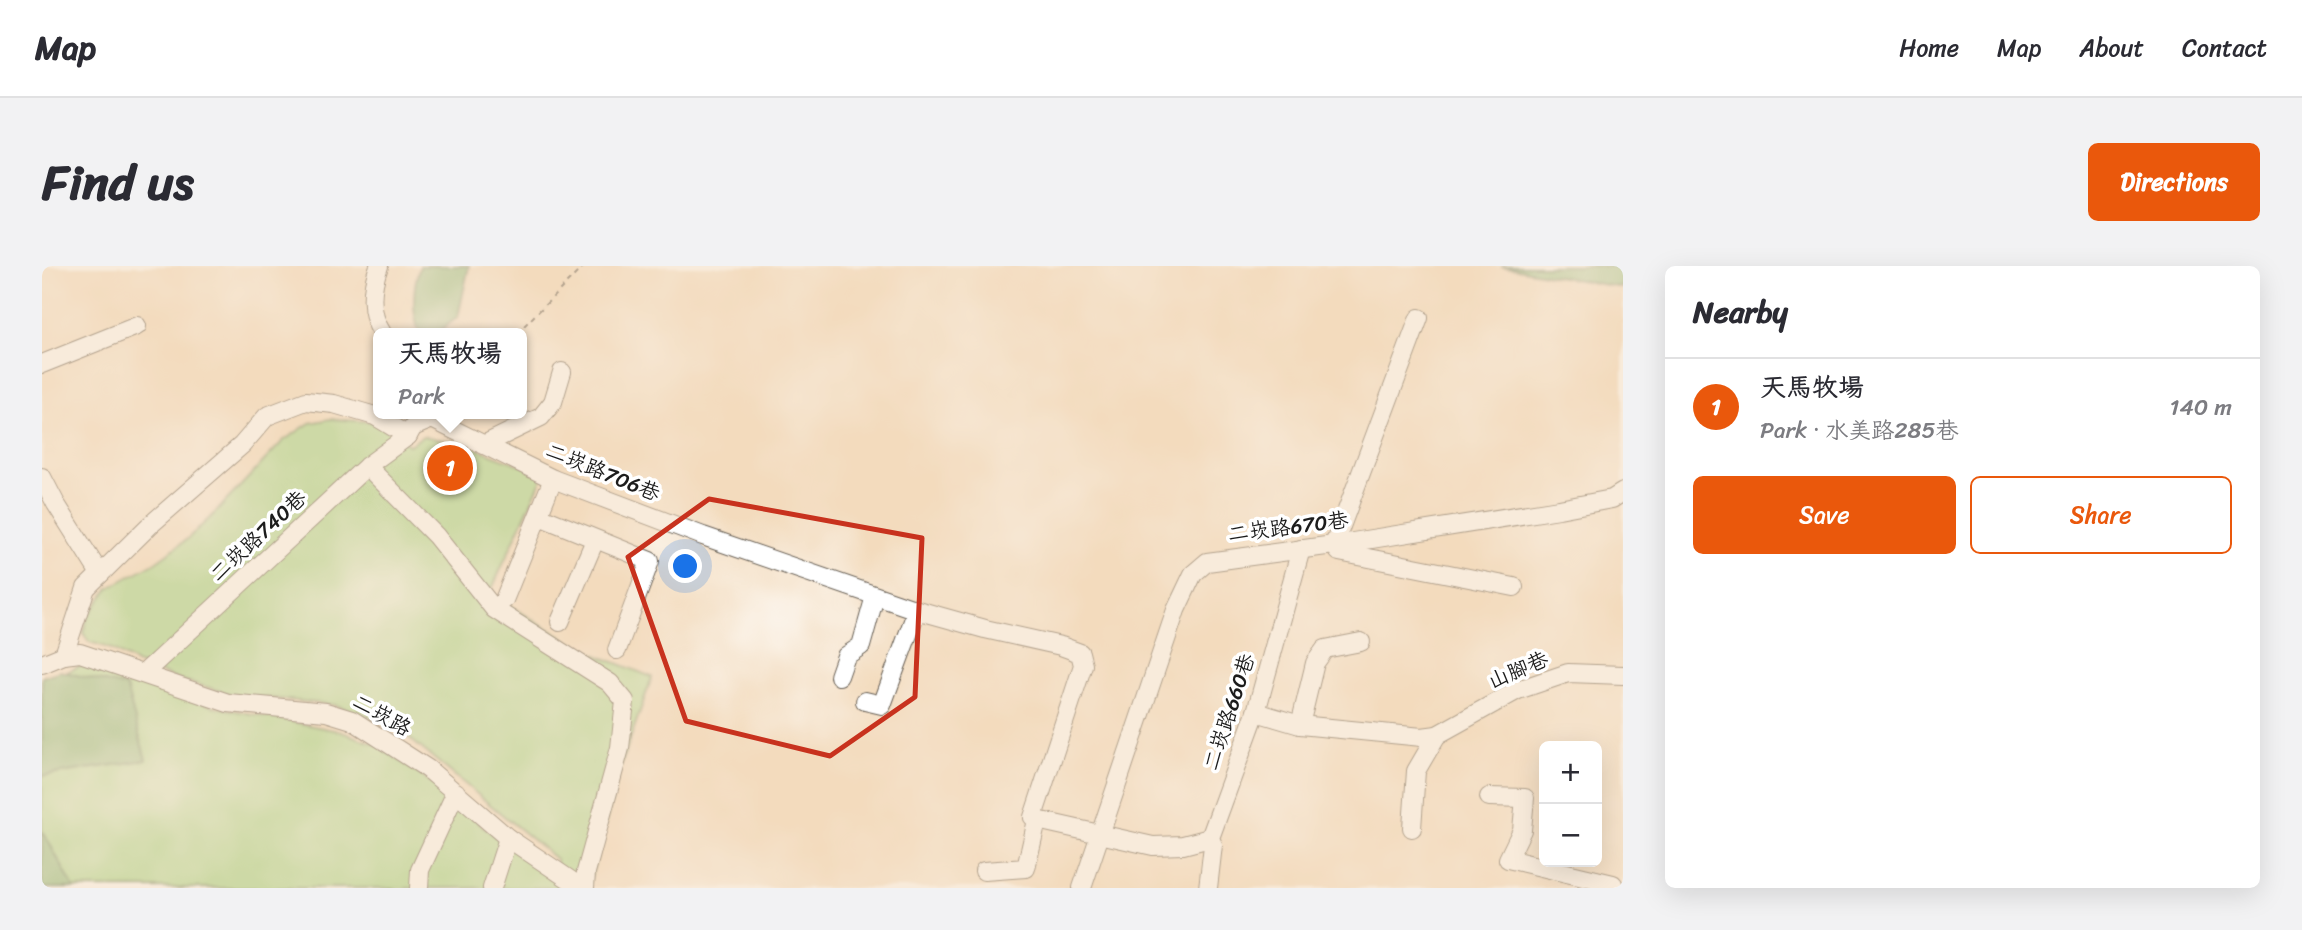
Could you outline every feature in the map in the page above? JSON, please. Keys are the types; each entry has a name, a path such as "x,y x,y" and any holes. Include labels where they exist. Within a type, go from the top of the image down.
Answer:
{"street":[{"path":"378,328 372,306 379,266"},
{"path":"1419,318 1334,545 1339,552 1514,587"},
{"path":"42,365 137,326"},
{"path":"484,445 541,417 553,402 562,372"},
{"path":"64,655 86,588 149,526 242,445 267,416 306,401 334,404 373,415"},
{"path":"380,419 408,436"},
{"name":"二崁路706巷","path":"408,436 413,427 425,419"},
{"name":"二崁路706巷","path":"436,419 553,478 703,536 875,597 1080,653 1083,665 1033,817 1037,820"},
{"name":"二崁路740巷","path":"143,674 366,466 408,436"},
{"path":"366,466 436,536 494,609 610,683 625,701 620,747 584,883"},
{"path":"42,477 49,507 100,574"},
{"path":"504,600 553,478"},
{"name":"二崁路670巷","path":"1083,888 1176,610 1193,574 1206,562 1334,545 1612,499 1623,492"},
{"path":"539,516 650,561 617,650"},
{"path":"560,622 595,540"},
{"name":"二崁路660巷","path":"1208,888 1213,845 1210,838 1256,712 1301,550"},
{"path":"839,676 846,656 861,646 875,597"},
{"path":"865,701 882,705 917,610"},
{"path":"1300,724 1315,663 1325,649 1361,642"},
{"name":"二崁路","path":"42,664 64,655 80,653 228,703 326,712 352,720 428,769 508,838 584,883"},
{"name":"山腳巷","path":"1256,712 1300,724 1422,737 1437,735 1517,691 1568,673 1623,675"},
{"path":"1412,828 1416,771 1437,735"},
{"path":"419,888 420,870 456,792"},
{"path":"1489,797 1525,798 1522,830 1508,859 1615,882"},
{"path":"984,871 1026,868 1037,820 1153,846 1184,845 1210,838"},
{"path":"492,888 508,838"}],"path":[{"path":"522,328 584,266"}],"highlighted area":[{"path":"709,499 922,538 915,697 830,756 686,721 628,557"}],"green space":[{"path":"420,266 469,266 458,317 444,328 418,328 414,300"},
{"path":"1501,266 1623,266 1623,288"},
{"path":"330,419 374,422 409,445 423,436 465,444 544,474 491,591 492,595 584,650 652,677 620,768 588,888 42,888 42,710 54,678 80,666 115,672 156,689 217,707 339,731 378,745 448,795 486,829 557,882 556,859 409,738 375,719 335,705 231,694 174,678 138,664 109,648 89,642 83,633 88,616 109,588 154,563 186,540 283,441 310,423"},
{"path":"60,671 126,687 146,760 42,776 42,677"},
{"path":"42,830 74,888 42,888"}],"place":[{"name":"天馬牧場","path":"450,468"}]}
